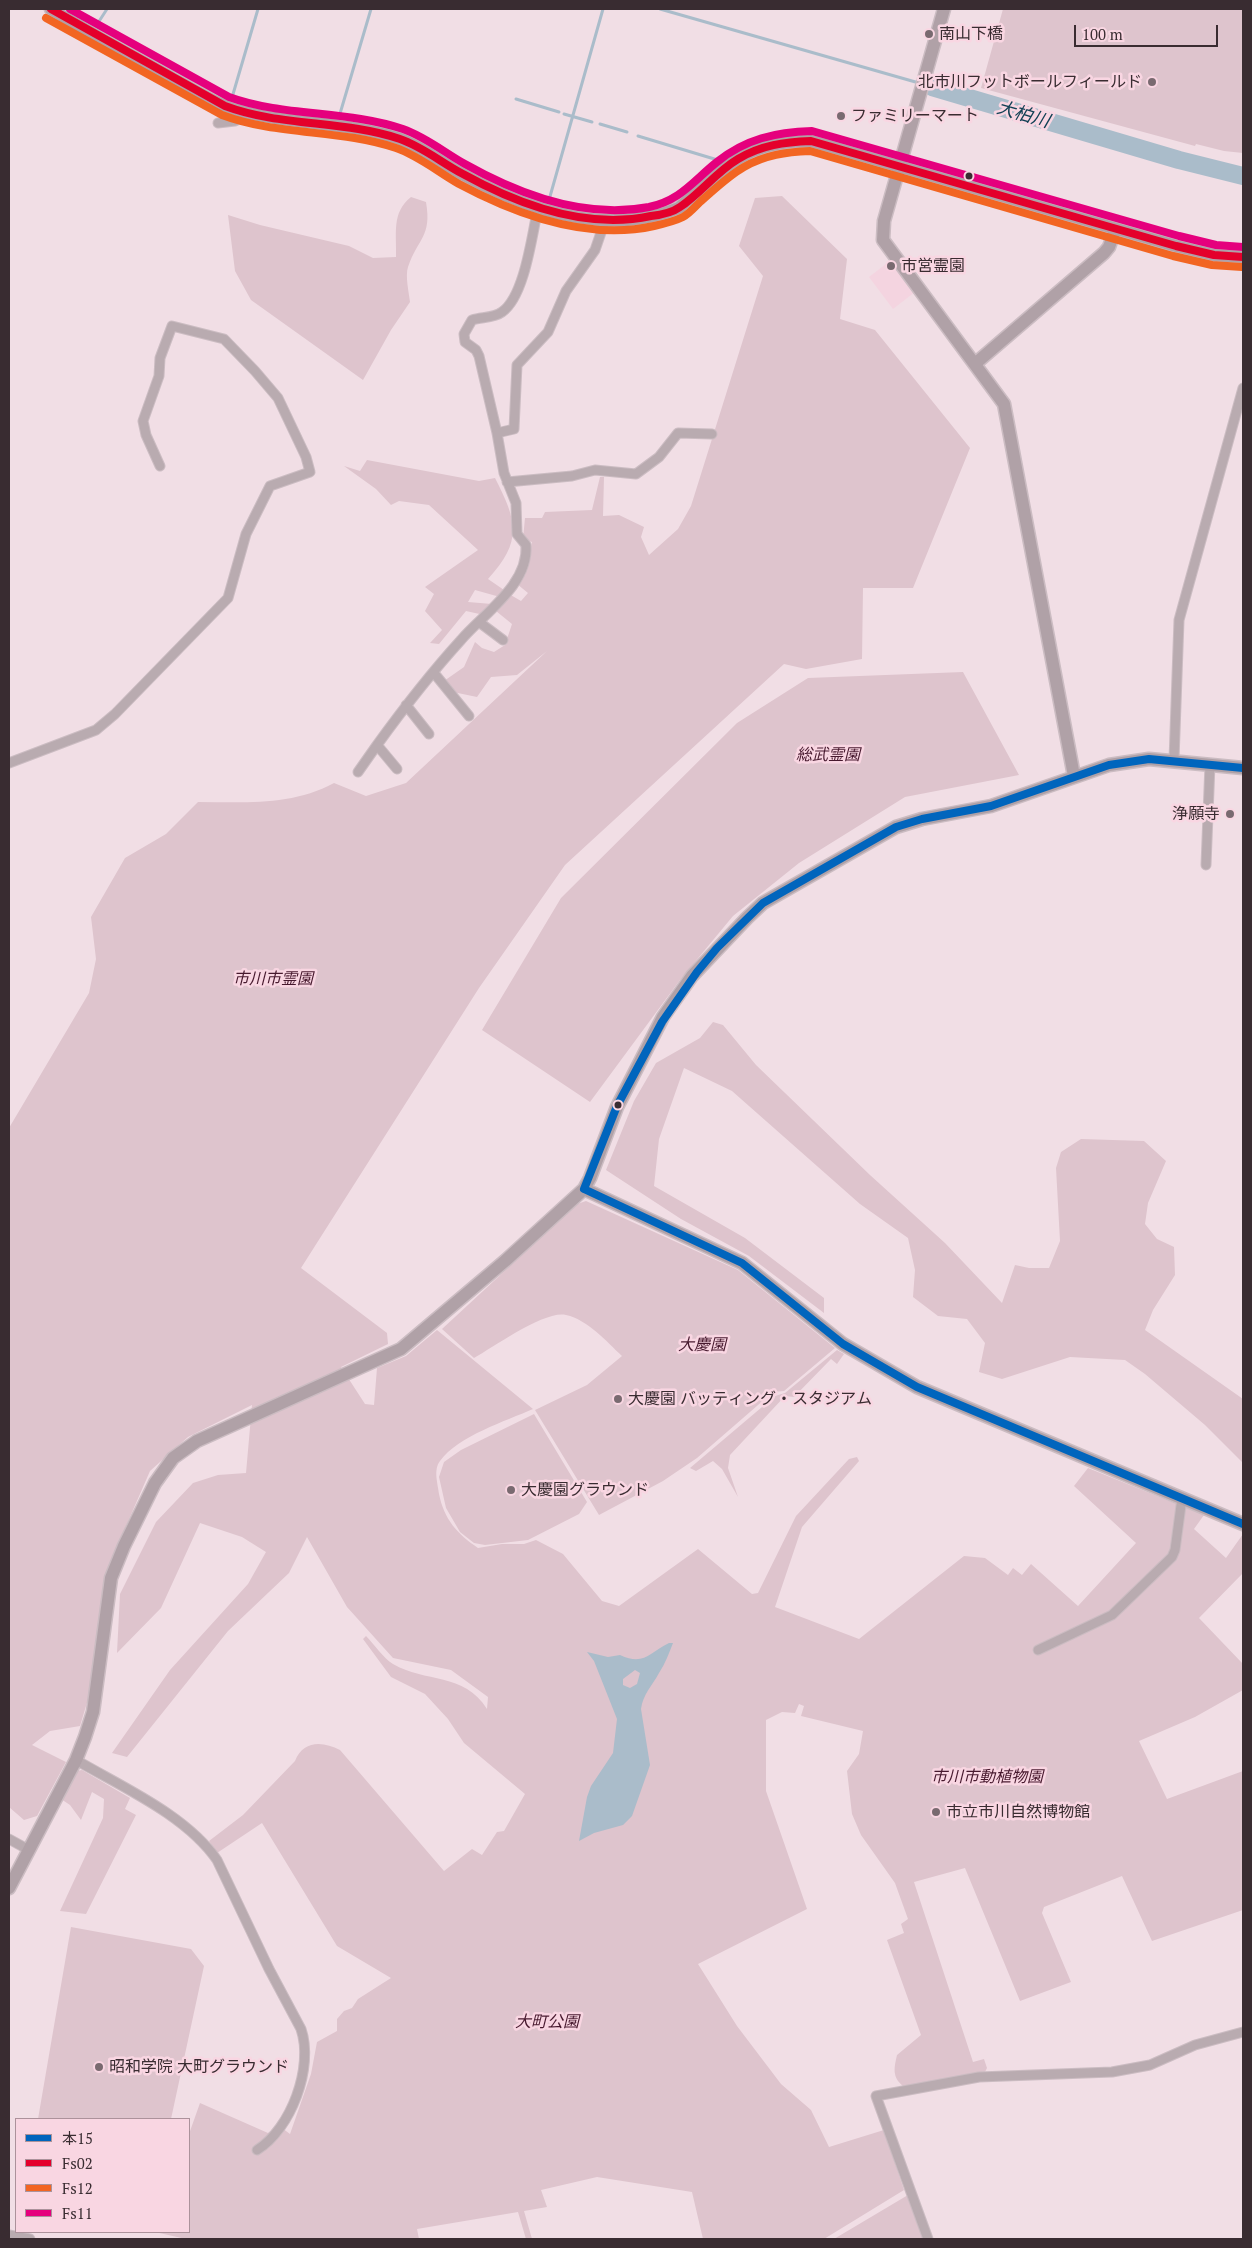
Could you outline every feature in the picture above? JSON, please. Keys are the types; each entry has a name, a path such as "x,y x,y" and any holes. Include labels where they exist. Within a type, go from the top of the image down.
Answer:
{"street":[{"path":"50,9 213,100 231,108 248,113 355,128 401,140 464,175 538,208 605,222 658,215 679,208 740,156 767,145 811,140 1115,230 1214,255 1243,258"},
{"path":"944,9 884,221 883,240 976,363 1000,398 1007,416 1074,776"},
{"path":"218,123 235,121 248,113"},
{"path":"358,772 406,705 461,639 494,610 522,570 527,548 517,534 516,503 507,482 478,356 476,350 465,342 464,334 472,320 502,312 512,302 528,255 538,208"},
{"path":"497,433 514,429 517,365 548,332 566,291 595,250 605,222"},
{"path":"976,363 1104,253 1109,247 1115,230"},
{"path":"9,762 88,733 115,714 228,598 246,534 270,486 310,472 306,457 278,398 255,371 224,339 172,326 160,358 159,376 143,421 146,435 160,466"},
{"path":"1174,760 1179,620 1243,388"},
{"path":"507,482 572,476 595,470 636,474 660,458 678,433 712,434"},
{"path":"479,622 503,640"},
{"path":"434,673 469,716"},
{"path":"406,705 429,734"},
{"path":"377,745 397,769"},
{"path":"9,1888 76,1760 93,1712 111,1578 124,1546 155,1483 173,1458 197,1441 401,1349 505,1262 584,1189 590,1178 619,1101 663,1017 692,976 763,903 896,827 922,819 991,806 1074,776 1130,760 1174,760 1243,768"},
{"path":"1206,865 1210,764"},
{"path":"584,1189 742,1264 758,1274 835,1338 917,1388 1241,1521"},
{"path":"1038,1650 1112,1615 1172,1557 1175,1550 1182,1498"},
{"path":"76,1760 157,1808 194,1834 209,1849 217,1860 269,1969 301,2029 306,2048 306,2059 289,2114 269,2143 257,2150"},
{"path":"9,1839 29,1850"},
{"path":"928,2239 876,2096 979,2077 1112,2072 1150,2065 1195,2045 1243,2032"},
{"path":"9,2235 30,2239"}],"shaded area":[{"path":"891,260 915,292 893,309 869,277"}],"green space":[{"path":"1003,9 1243,9 1243,153 1224,151 1196,144 1195,146 981,88"},
{"path":"782,196 847,259 840,319 875,330 970,448 913,588 863,588 862,659 806,669 784,664 565,865 479,988 301,1268 387,1333 388,1344 341,1367 365,1404 374,1405 377,1368 406,1356 437,1330 533,1409 470,1437 448,1452 440,1461 436,1477 444,1511 458,1531 478,1548 502,1544 524,1544 536,1540 563,1554 602,1601 619,1606 698,1549 752,1594 758,1593 796,1516 849,1459 857,1457 859,1461 802,1527 775,1607 859,1639 964,1556 985,1558 1008,1575 1013,1568 1022,1575 1031,1564 1078,1606 1136,1543 1074,1486 1088,1468 1204,1515 1194,1529 1226,1558 1243,1534 1243,1573 1199,1618 1243,1664 1243,1690 1195,1717 1139,1741 1167,1799 1243,1771 1243,1910 1152,1941 1122,1876 1044,1907 1042,1913 1071,1982 1020,2001 965,1868 914,1882 973,2062 984,2059 987,2068 985,2072 903,2086 895,2076 897,2055 921,2035 887,1940 904,1933 901,1924 908,1919 895,1883 861,1835 852,1814 847,1771 859,1754 863,1731 801,1716 804,1706 799,1704 795,1713 782,1712 766,1720 766,1791 807,1909 698,1964 737,2026 781,2084 811,2110 829,2147 884,2130 904,2190 824,2239 703,2239 692,2192 597,2177 541,2190 547,2207 524,2211 532,2239 526,2239 518,2212 417,2229 419,2239 186,2239 159,2233 190,2233 190,2131 200,2103 268,2133 278,2125 290,2134 311,2074 317,2042 337,2031 337,2019 344,2011 352,2008 358,1999 391,1978 337,1946 262,1823 217,1853 209,1841 243,1815 295,1761 303,1749 314,1744 327,1745 340,1750 444,1871 472,1849 482,1855 497,1832 504,1831 525,1794 464,1743 448,1719 425,1694 391,1677 363,1639 366,1636 382,1655 393,1664 405,1670 443,1680 467,1689 478,1697 487,1709 488,1697 451,1670 393,1658 347,1607 307,1537 289,1573 228,1631 127,1757 112,1753 170,1670 248,1584 266,1552 242,1537 200,1523 161,1608 117,1653 120,1594 156,1522 193,1483 218,1475 246,1473 252,1405 188,1437 150,1471 106,1572 89,1696 80,1726 50,1731 32,1745 66,1762 37,1816 24,1820 9,1807 9,1128 89,993 96,959 91,917 125,858 166,834 198,802 251,802 285,799 302,796 334,783 366,796 406,783 547,651 517,675 491,677 477,697 453,692 444,681 464,667 475,642 482,648 494,652 505,645 512,624 496,611 509,594 521,601 528,593 517,584 525,575 532,542 523,539 525,518 542,518 545,512 592,510 600,477 604,477 603,516 619,515 644,527 641,537 649,555 678,529 691,506 763,276 739,246 755,198"},
{"path":"411,197 426,202 427,223 426,230 407,271 410,302 391,330 363,380 251,300 235,271 228,215 260,225 349,246 373,258 396,257 396,224 400,210"},
{"path":"367,460 479,481 495,478 508,507 513,530 511,542 499,566 488,579 504,590 500,597 475,590 468,602 492,604 484,615 466,611 439,644 430,643 442,630 425,611 434,594 425,587 478,550 429,505 399,501 391,505 376,489 344,466 360,471"},
{"name":"総武霊園","path":"963,672 1019,775 905,797 799,863 733,916 680,980 590,1102 482,1030 561,898 737,723 808,678"},
{"path":"713,1022 723,1025 756,1065 870,1175 945,1243 1002,1303 1015,1265 1029,1268 1049,1268 1060,1241 1056,1168 1061,1152 1081,1139 1144,1141 1166,1161 1148,1203 1145,1224 1157,1239 1174,1247 1175,1275 1153,1310 1145,1330 1243,1399 1243,1463 1205,1425 1145,1374 1125,1360 1070,1357 1002,1379 979,1372 985,1343 967,1319 938,1316 913,1297 915,1270 908,1238 860,1204 732,1091 684,1068 659,1139 654,1186 745,1238 824,1298 824,1313 749,1256 681,1219 606,1170 634,1101 656,1063 700,1038"},
{"name":"大慶園","path":"586,1201 738,1270 835,1348 784,1391 773,1392 697,1458 663,1481 599,1515 535,1410 587,1385 622,1356 589,1326 566,1315 546,1318 533,1324 474,1358 442,1329 577,1204"},
{"path":"837,1350 844,1354 837,1364 831,1359 794,1397 785,1396 730,1455 728,1468 738,1497 722,1469 713,1461 696,1471 690,1468 775,1396 785,1393"},
{"name":"大慶園グラウンド","path":"534,1414 587,1502 579,1514 528,1540 485,1545 474,1543 460,1532 446,1508 439,1477 444,1462 461,1450"},
{"path":"82,1770 130,1798 125,1809 136,1815 86,1914 60,1911 103,1818 104,1799 92,1792 81,1820 70,1805 61,1799 76,1771"},
{"path":"71,1927 191,1949 204,1966 171,2118 38,2118"},
{"path":"908,2195 925,2239 834,2239"}],"water":[{"path":"669,1643 673,1643 663,1666 642,1704 641,1709 650,1765 632,1816 623,1825 594,1833 579,1841 587,1797 591,1786 613,1753 617,1719 594,1661 587,1652 608,1657 620,1655 641,1659","holes":["635,1670 640,1673 637,1684 630,1688 623,1685 623,1679"]}],"waterway":[{"path":"96,26 107,9"},
{"path":"231,101 258,9"},
{"path":"339,117 371,9"},
{"path":"549,200 603,9"},
{"name":"大柏川","path":"660,9 919,83"},
{"name":"大柏川","path":"925,85 932,87"},
{"name":"大柏川","path":"932,87 1179,160 1243,176"},
{"path":"516,99 559,112"},
{"path":"564,114 592,122"},
{"path":"600,124 627,132"},
{"path":"638,136 721,161"}],"transit line":[{"name":"Fs02","path":"51,9 225,106 246,113 290,121 357,129 400,139 507,196 530,205 578,217 602,220 627,219 670,212 688,201 730,164 747,154 773,145 811,141 1176,246 1214,255 1243,257"},
{"name":"Fs11","path":"70,9 229,97 272,108 360,119 403,129 465,164 508,185 554,202 578,207 601,210 625,210 660,204 678,195 717,162 750,142 774,135 812,131 1179,236 1216,245 1243,247"},
{"name":"Fs12","path":"46,18 222,115 243,122 287,130 353,138 396,148 421,160 459,184 481,195 505,206 553,222 603,230 629,230 673,221 683,217 727,179 752,163 776,155 810,151 1173,256 1212,265 1242,267"},
{"name":"本15","path":"584,1189 617,1106 662,1022 697,972 717,948 763,903 896,827 922,819 991,806 1109,765 1149,759 1243,768"},
{"name":"本15","path":"584,1189 742,1263 843,1344 917,1387 1243,1524"}],"place":[{"name":"南山下橋","path":"929,34"},
{"name":"北市川フットボールフィールド","path":"1152,82"},
{"name":"ファミリーマート","path":"841,116"},
{"name":"市営霊園","path":"891,266"},
{"name":"浄願寺","path":"1230,814"},
{"name":"大慶園 バッティング・スタジアム","path":"618,1399"},
{"name":"大慶園グラウンド","path":"511,1490"},
{"name":"市立市川自然博物館","path":"936,1812"},
{"name":"昭和学院 大町グラウンド","path":"99,2067"}],"park label":[{"name":"市川市霊園","path":"273,979"},
{"name":"市川市動植物園","path":"987,1777"},
{"name":"大町公園","path":"547,2022"}]}
